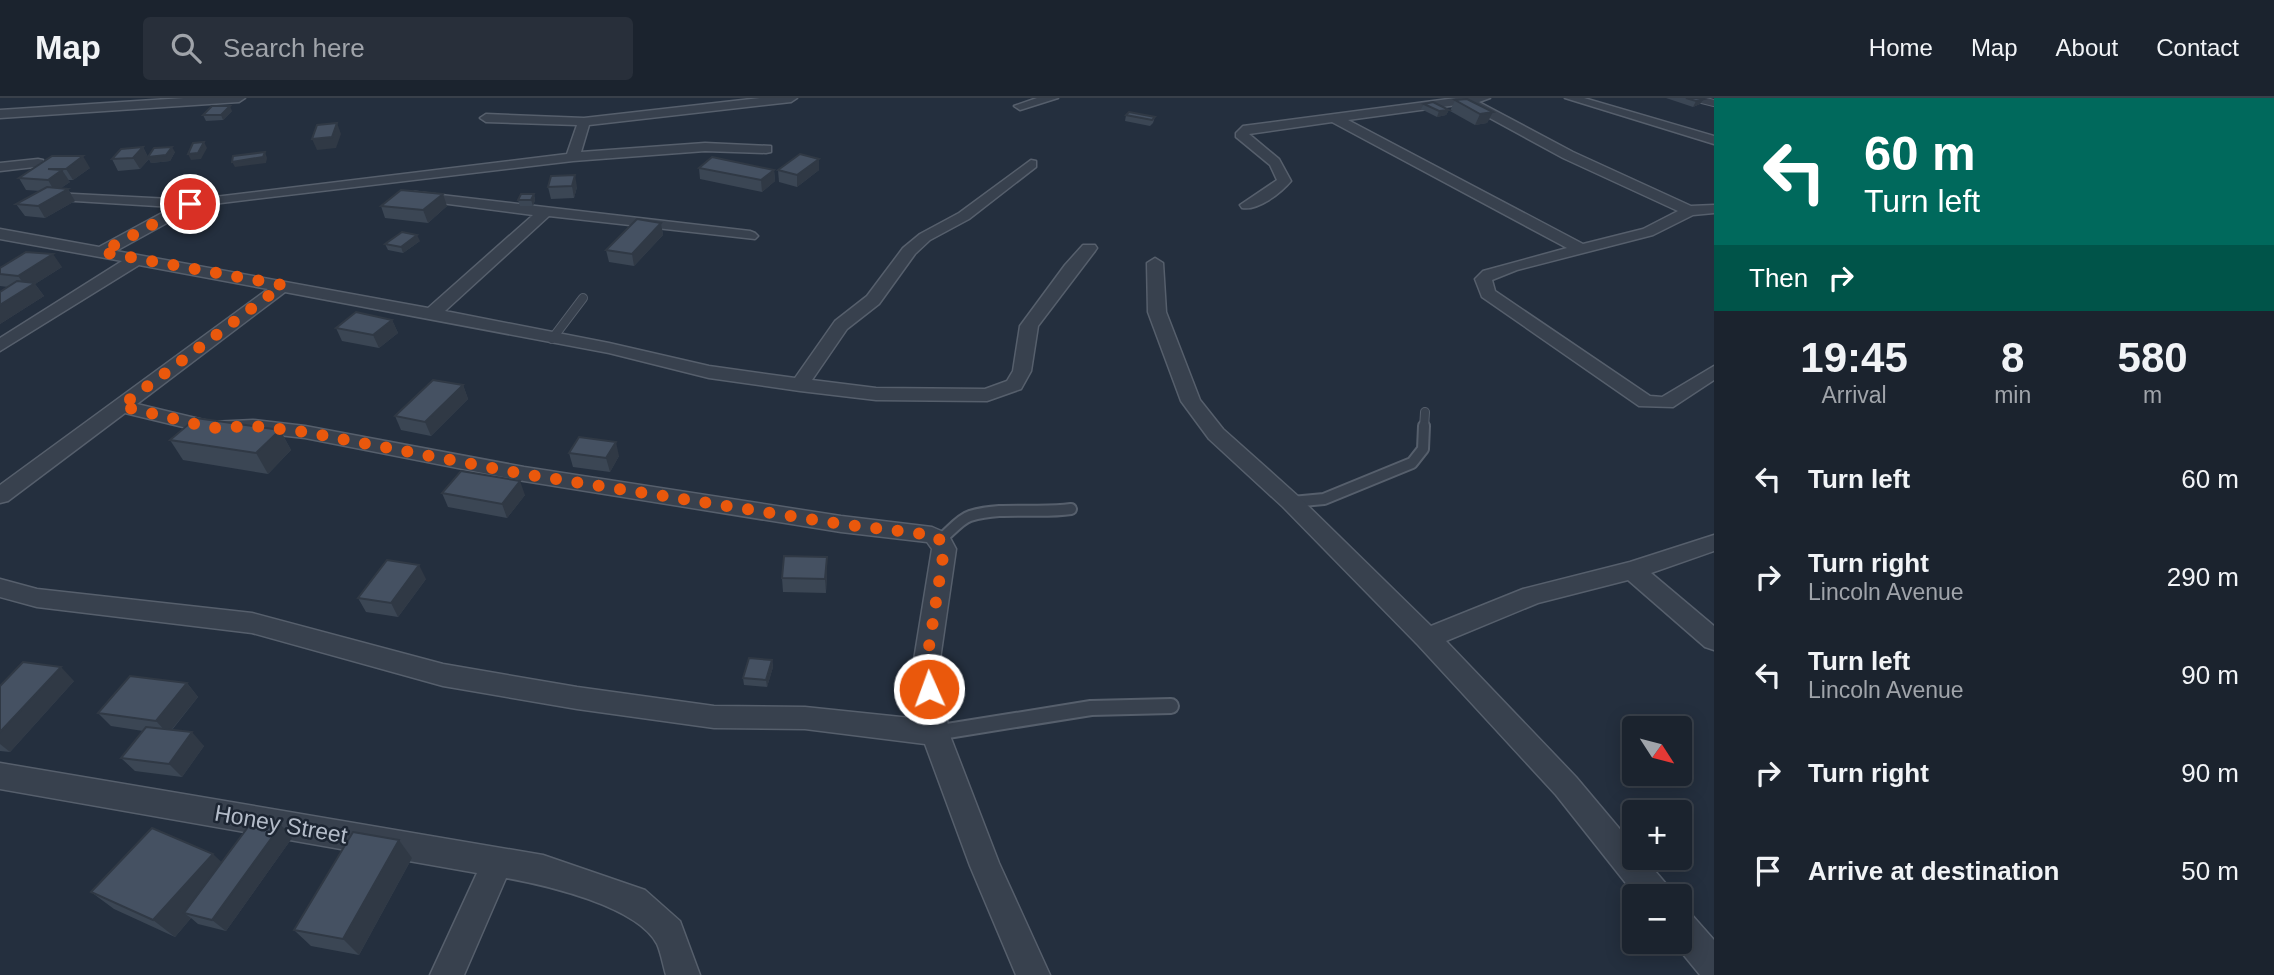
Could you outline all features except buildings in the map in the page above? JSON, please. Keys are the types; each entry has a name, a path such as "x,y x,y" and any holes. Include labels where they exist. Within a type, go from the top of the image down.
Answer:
{"street":[{"path":"0,114 239,98"},
{"path":"486,118 584,122 791,98"},
{"path":"1020,106 1052,98"},
{"path":"1247,205 1276,189 1284,181 1284,174 1243,137 1242,133 1248,129 1484,98"},
{"path":"1571,98 1714,140"},
{"path":"1465,100 1555,149 1689,211"},
{"path":"1333,117 1581,248"},
{"path":"573,156 584,122"},
{"path":"59,196 190,204 573,156 705,147 766,149"},
{"path":"0,167 38,163"},
{"path":"800,385 819,353 841,325 873,300 909,251 925,237 964,216 1031,164"},
{"path":"321,187 750,236"},
{"path":"102,252 190,204"},
{"path":"1714,209 1689,211 1648,232 1489,274 1483,279 1488,293 1622,388 1646,402 1666,403 1714,372"},
{"path":"432,314 546,211"},
{"path":"0,234 609,348 709,372 876,394 987,395 1014,385 1022,371 1029,326 1089,248"},
{"path":"0,346 138,258"},
{"path":"1155,263 1157,312 1191,401 1216,435 1291,502 1427,638 1566,786 1646,884"},
{"path":"0,496 283,285"},
{"path":"121,406 212,428 254,426 305,432 524,474 841,524 932,535 940,540 944,550 926,666 935,733 985,866 1032,975"},
{"path":"1427,638 1532,595 1632,570 1714,543"},
{"path":"1632,570 1714,640"},
{"path":"0,588 37,597 252,623 443,674 578,698 714,717 805,718 935,733"},
{"name":"Honey Street","path":"0,776 543,870 634,901 669,932 683,975"},
{"path":"447,975 498,861"},
{"path":"1692,939 1714,966"}],"lane":[{"path":"1694,98 1714,103"},
{"path":"552,339 583,298"},
{"path":"1291,502 1324,499 1412,463 1423,449 1425,412"},
{"path":"940,540 968,516 1006,511 1047,513 1072,509"},
{"path":"935,733 1090,708 1171,706"}],"route":[{"path":"190,204 102,252 283,285 121,406 212,428 254,426 305,432 524,474 841,524 932,535 940,540 944,550 926,666 929,689"}]}
